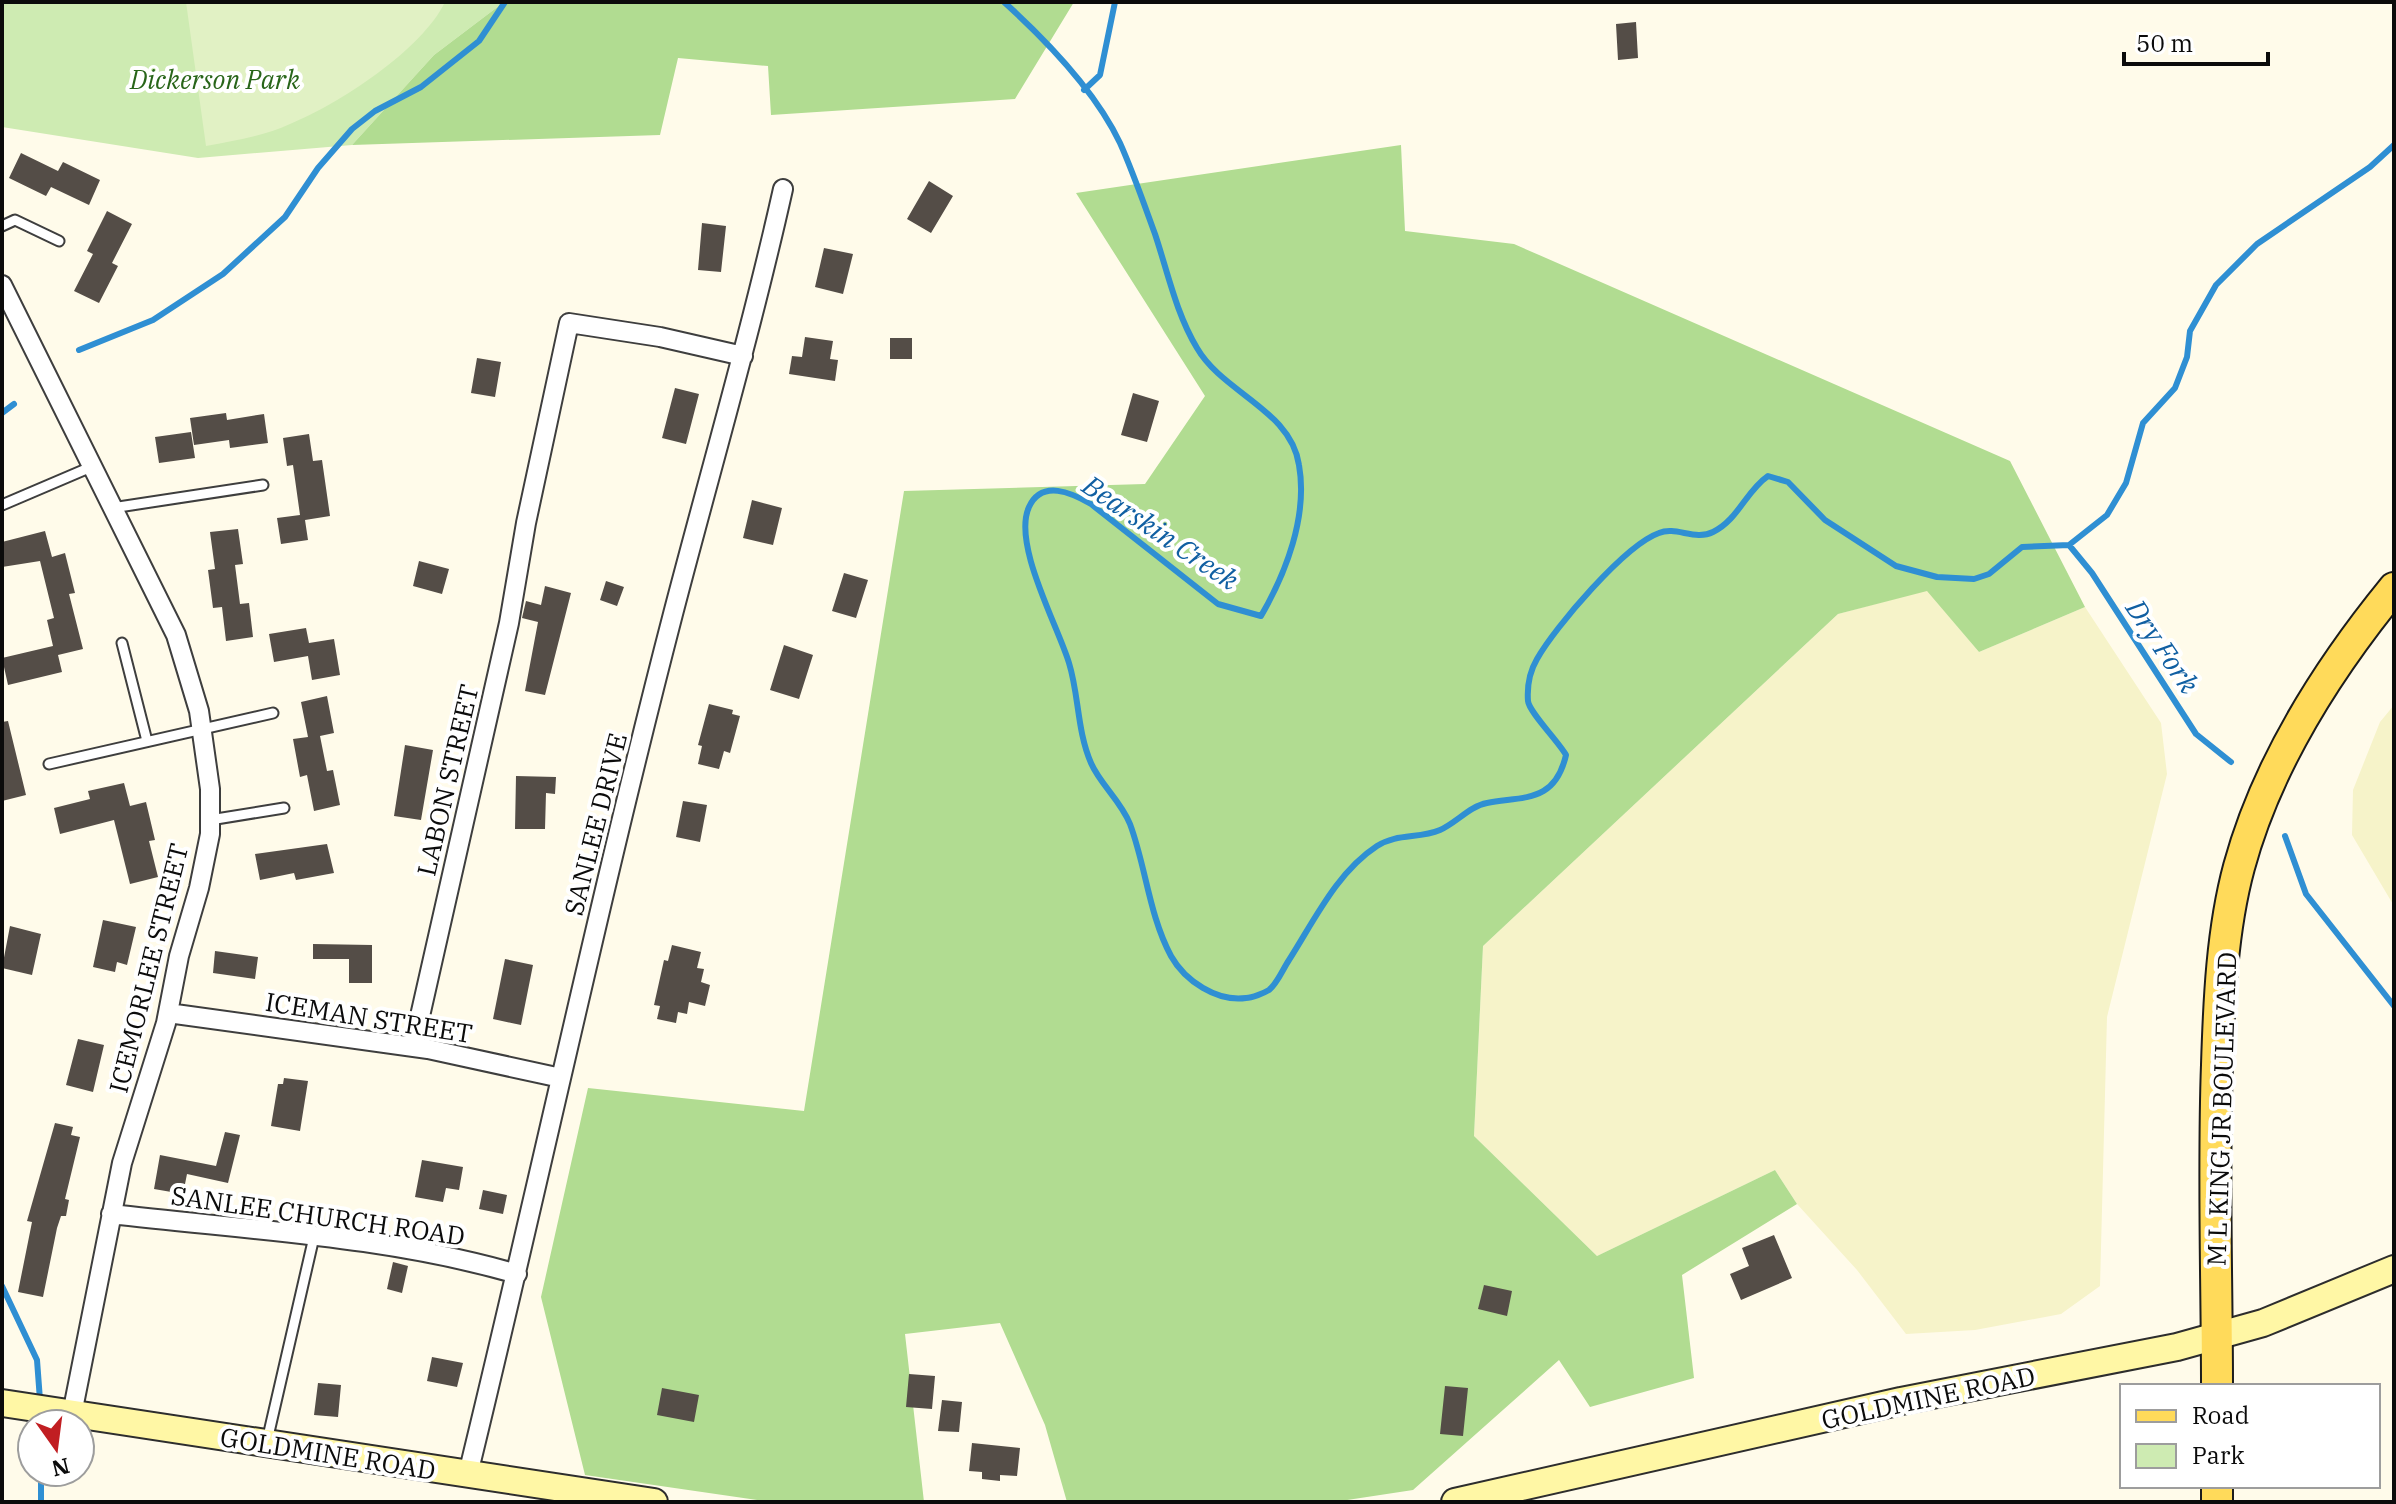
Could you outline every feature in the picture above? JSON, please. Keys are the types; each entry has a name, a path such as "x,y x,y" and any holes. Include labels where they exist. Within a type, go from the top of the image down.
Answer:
{"main road":[{"name":"M L KING JR BOULEVARD","path":"2217,1384 2213,1196 2218,1029 2223,958 2239,868 2277,769 2311,704 2344,652 2394,588"},
{"name":"GOLDMINE ROAD","path":"1455,1502 1901,1401 2217,1336 2263,1323 2394,1269"},
{"name":"GOLDMINE ROAD","path":"2,1403 34,1408"},
{"name":"GOLDMINE ROAD","path":"96,1418 654,1502"}],"street":[{"name":"SANLEE DRIVE","path":"468,1474 674,611 743,356 783,189"},
{"name":"ICEMORLEE STREET","path":"2,285 176,635 202,728 210,789 210,820 199,888 179,956 168,1013 122,1163 73,1408"},
{"name":"LABON STREET","path":"413,1047 509,623 526,523 569,323 660,337 743,356"},
{"name":"ICEMAN STREET","path":"168,1013 413,1047 561,1078"},
{"name":"SANLEE CHURCH ROAD","path":"111,1214 454,1255 517,1274"}],"lane":[{"path":"2,226 15,220 59,241"},
{"path":"2,505 91,467"},
{"path":"112,508 263,485"},
{"path":"122,643 147,741"},
{"path":"49,764 273,713"},
{"path":"210,820 284,808"},
{"path":"266,1444 314,1237"}],"shaded area":[{"path":"1927,590 1979,652 2085,607 2161,723 2167,774 2107,1017 2100,1286 2061,1314 1975,1330 1906,1334 1857,1270 1797,1204 1775,1170 1597,1256 1474,1136 1483,946 1838,614"},
{"path":"2394,705 2394,906 2352,835 2353,790 2380,722"}],"green space":[{"name":"Dickerson Park","path":"2,2 504,2 434,55 352,145 198,158 2,127"},
{"path":"186,2 445,2 434,20 399,56 332,103 270,132 206,146"},
{"path":"504,2 1074,2 1015,99 771,115 768,66 678,58 660,135 352,145 434,55"},
{"path":"1401,145 1405,231 1514,244 2010,461 2085,607 1979,652 1927,591 1838,614 1483,946 1474,1136 1597,1256 1775,1170 1797,1204 1682,1275 1694,1378 1590,1407 1559,1360 1413,1490 1334,1502 1067,1502 1045,1425 1000,1323 905,1334 924,1502 771,1502 585,1475 541,1297 588,1088 804,1111 904,491 1145,484 1205,396 1076,193"}],"building":[{"path":"1636,22 1638,58 1618,60 1616,24"},
{"path":"21,153 58,171 63,162 100,180 89,205 51,187 46,196 9,178"},
{"path":"929,181 953,196 931,233 907,219"},
{"path":"107,211 132,224 112,263 118,266 99,303 74,291 93,254 87,251"},
{"path":"702,223 726,226 721,272 698,270"},
{"path":"824,248 853,254 843,294 815,287"},
{"path":"805,337 833,341 830,359 838,360 835,381 789,374 792,356 802,357"},
{"path":"890,338 912,338 912,359 890,359"},
{"path":"477,358 501,362 495,397 471,393"},
{"path":"675,388 699,394 686,444 662,438"},
{"path":"1133,393 1159,401 1147,442 1121,435"},
{"path":"226,413 227,420 264,414 268,443 230,448 229,440 194,445 190,418"},
{"path":"191,432 195,458 159,463 155,437"},
{"path":"309,434 313,461 322,460 330,516 305,520 308,540 281,544 277,518 300,515 293,465 287,466 283,438"},
{"path":"752,500 782,508 773,545 743,538"},
{"path":"238,529 243,564 235,565 240,604 249,603 253,637 226,641 222,607 213,608 208,570 215,569 210,532"},
{"path":"45,531 52,557 65,553 75,593 69,594 83,649 58,655 62,672 8,685 2,658 53,646 47,620 54,618 40,561 2,567 2,542"},
{"path":"419,561 449,569 442,594 413,586"},
{"path":"844,573 868,580 856,618 832,611"},
{"path":"606,581 624,587 617,606 600,600"},
{"path":"545,586 571,593 545,695 525,691 538,622 522,618 526,601 541,605"},
{"path":"306,628 309,643 334,639 340,675 312,680 308,656 274,662 269,634"},
{"path":"784,645 813,655 799,699 770,690"},
{"path":"327,696 334,733 320,736 327,771 333,770 340,805 314,811 307,775 300,777 293,739 308,737 301,702"},
{"path":"709,704 733,710 732,714 740,716 730,753 724,751 719,769 698,764 702,746 698,745"},
{"path":"8,721 26,795 2,801 2,722"},
{"path":"405,745 433,750 421,820 394,816"},
{"path":"516,776 556,777 555,794 546,793 545,829 515,829"},
{"path":"124,783 130,806 146,802 155,840 149,841 158,877 130,884 114,820 60,834 54,808 90,799 88,791"},
{"path":"683,801 707,805 700,842 676,837"},
{"path":"327,844 334,873 296,880 294,873 260,880 255,854"},
{"path":"103,920 136,927 127,965 117,962 115,972 93,967"},
{"path":"10,926 41,934 32,975 2,968"},
{"path":"313,944 372,945 372,983 349,983 349,959 313,959"},
{"path":"672,945 701,952 697,968 704,969 701,982 710,985 705,1006 689,1002 687,1014 678,1012 676,1023 657,1019 660,1006 654,1005 664,960 668,961"},
{"path":"215,951 258,957 255,979 213,973"},
{"path":"505,959 533,965 521,1025 493,1019"},
{"path":"78,1039 104,1045 93,1092 66,1085"},
{"path":"284,1078 308,1081 300,1131 271,1126 278,1084 283,1084"},
{"path":"55,1123 73,1127 71,1135 80,1137 65,1199 69,1200 66,1216 61,1216 57,1228 43,1297 18,1292 32,1222 27,1221"},
{"path":"225,1132 240,1135 228,1183 187,1174 183,1194 154,1189 160,1155 216,1166"},
{"path":"422,1160 463,1167 459,1190 446,1188 443,1202 415,1197"},
{"path":"483,1190 507,1195 503,1214 479,1209"},
{"path":"1774,1235 1792,1278 1741,1300 1730,1274 1749,1266 1742,1248"},
{"path":"393,1262 408,1266 402,1293 387,1289"},
{"path":"1484,1285 1512,1291 1507,1316 1478,1309"},
{"path":"432,1357 463,1363 457,1387 427,1381"},
{"path":"909,1374 935,1376 932,1409 906,1407"},
{"path":"318,1383 341,1385 338,1417 314,1415"},
{"path":"1445,1386 1468,1388 1463,1436 1440,1434"},
{"path":"662,1388 699,1395 694,1422 657,1415"},
{"path":"942,1400 962,1402 959,1432 938,1431"},
{"path":"972,1443 1020,1448 1017,1476 1000,1475 1000,1481 982,1479 982,1472 969,1471"}],"waterway":[{"path":"79,350 153,320 223,274 285,217 318,168 352,129 375,111 421,87 479,41 505,2"},
{"name":"Bearskin Creek","path":"1004,2 1084,85 1110,123 1155,234 1178,307 1197,348 1223,378 1283,430 1293,446 1299,465 1300,504 1293,544 1261,616 1218,604 1091,504 1075,496 1058,491 1042,493 1029,507 1025,523 1031,563 1069,663 1086,751 1095,771 1130,824 1164,940 1171,956 1185,974 1203,988 1224,997 1249,998 1272,987 1338,883 1377,846 1392,839 1440,830 1481,805 1536,794 1554,782 1566,755 1528,701 1532,669 1575,608 1610,570 1628,553 1659,533 1672,531 1699,535 1713,532 1729,520 1768,476 1788,482 1825,520 1896,566 1937,577 1974,579 1989,574 2022,547 2069,545 2107,515 2126,483 2143,423 2175,388 2187,357 2190,331 2216,285 2257,244 2370,167 2394,145"},
{"path":"1084,90 1100,75 1115,2"},
{"path":"2,413 14,404"},
{"name":"Dry Fork","path":"2069,545 2092,573 2196,734 2231,762"},
{"name":"Dry Fork","path":"2285,836 2306,894 2394,1006"},
{"path":"2,1286 37,1360 40,1400"},
{"path":"41,1488 41,1502"}]}
